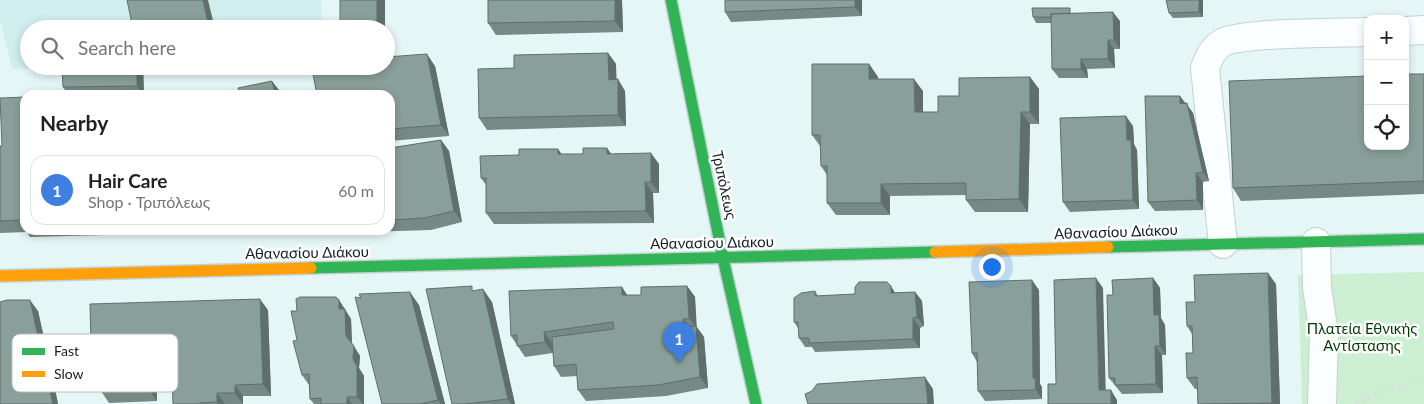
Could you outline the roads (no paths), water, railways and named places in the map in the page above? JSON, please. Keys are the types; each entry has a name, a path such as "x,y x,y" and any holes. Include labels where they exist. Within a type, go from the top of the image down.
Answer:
{"street":[{"name":"Τριπόλεως","path":"671,0 723,258 756,404"},
{"path":"1409,31 1424,30"},
{"path":"1223,244 1205,68 1210,53 1223,42 1251,36 1364,32"},
{"name":"Αθανασίου Διάκου","path":"0,276 1424,239"},
{"path":"1316,242 1317,288 1324,334 1322,404"}],"place":[{"name":"Hair Care","path":"679,363"}],"park label":[{"name":"Πλατεία Εθνικής Αντίστασης","path":"1362,338"}]}
